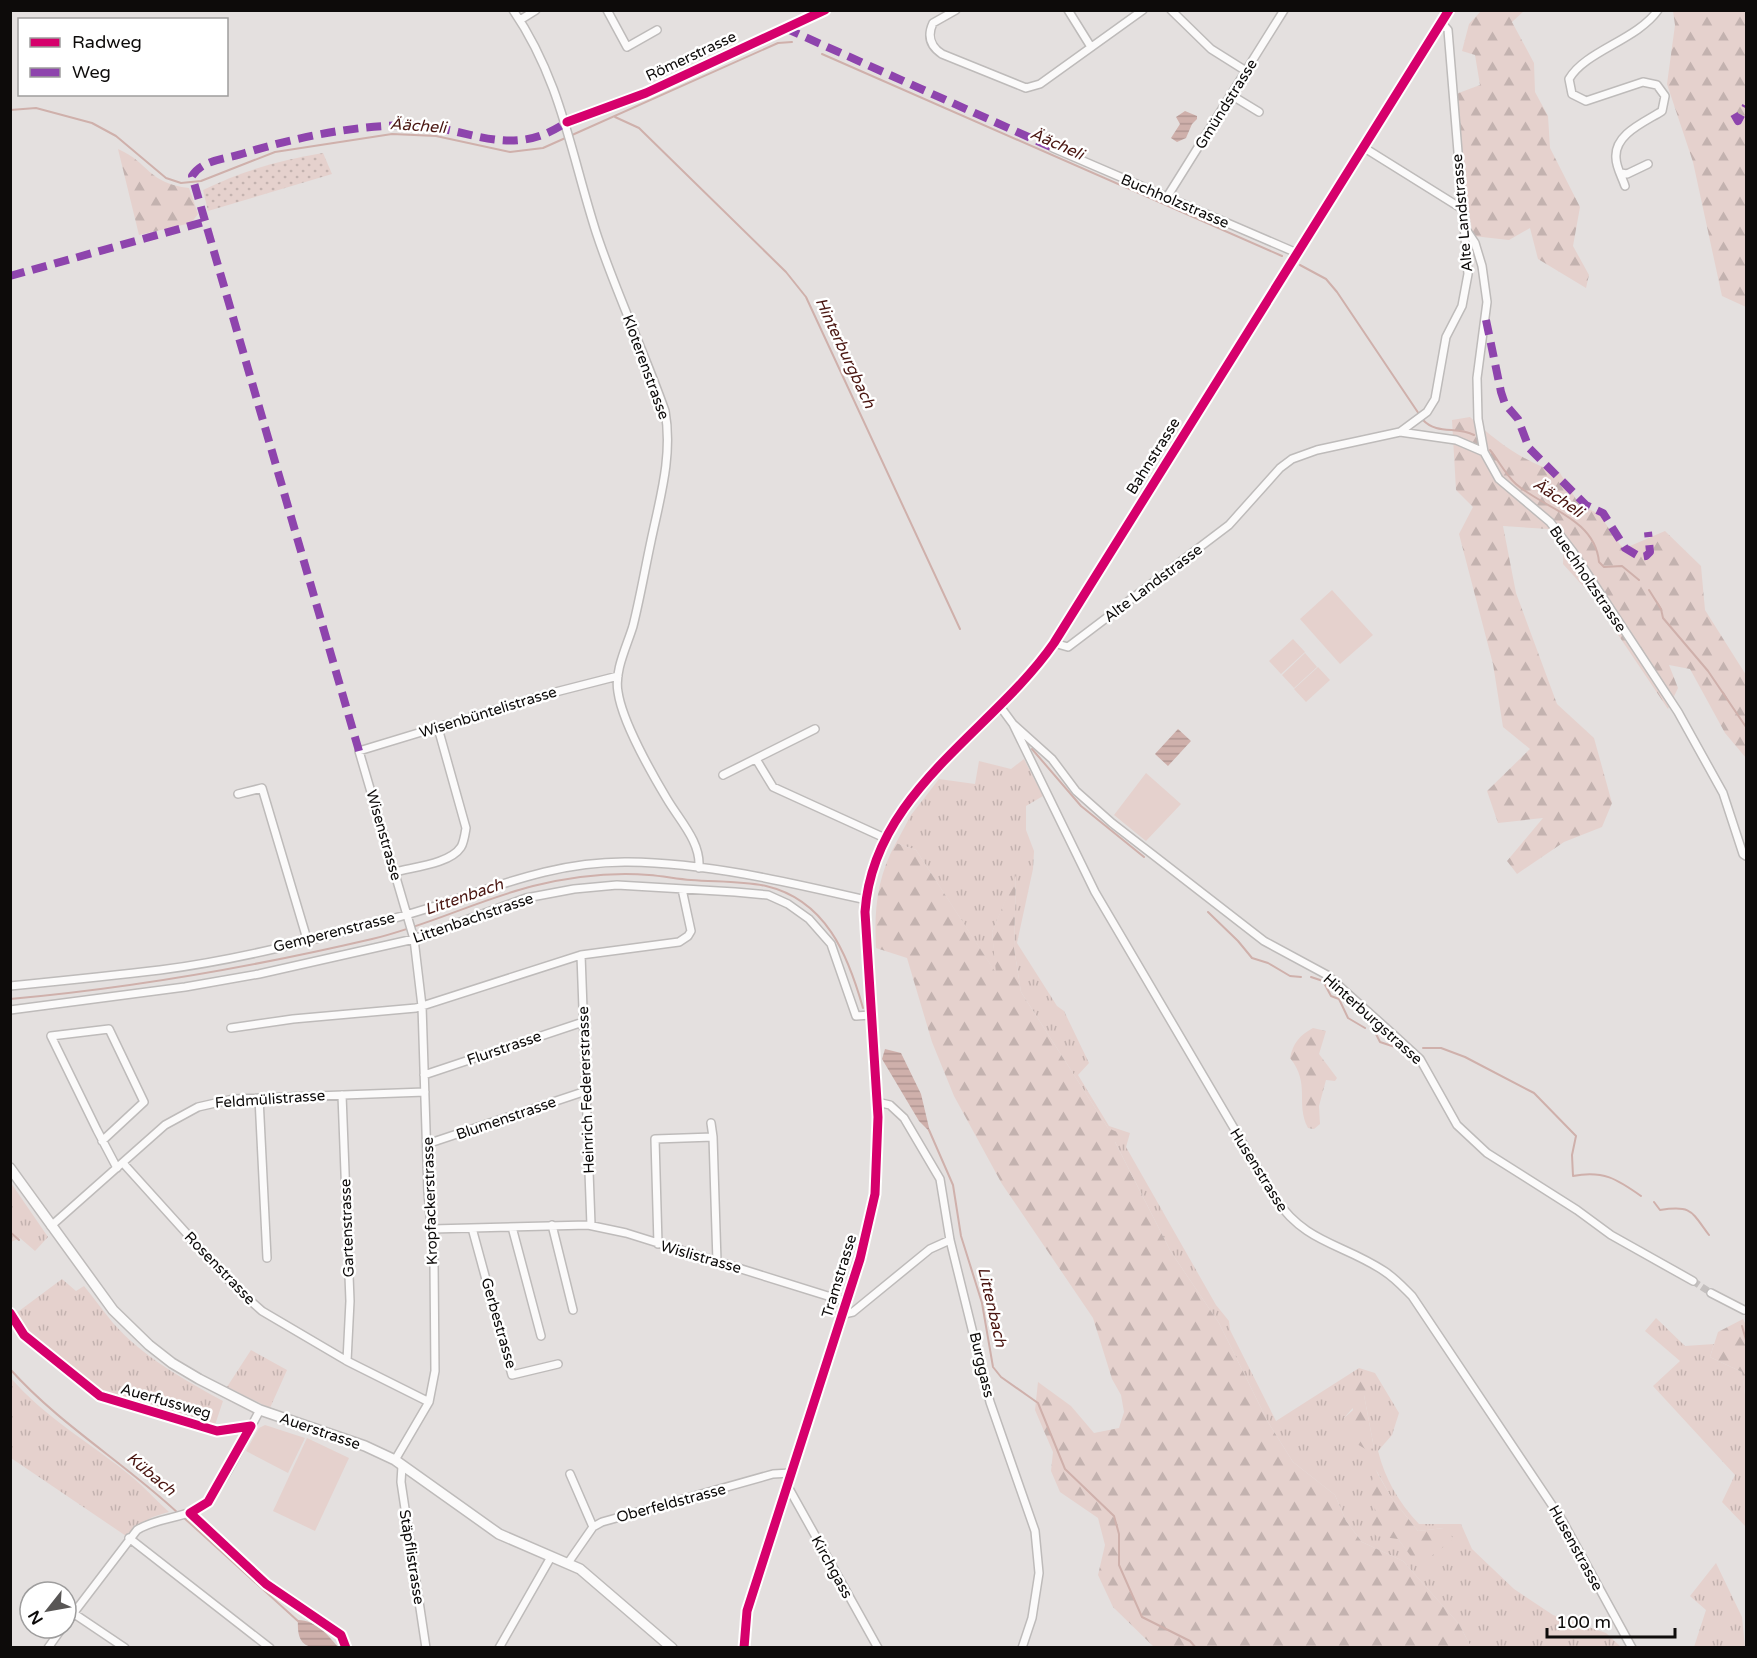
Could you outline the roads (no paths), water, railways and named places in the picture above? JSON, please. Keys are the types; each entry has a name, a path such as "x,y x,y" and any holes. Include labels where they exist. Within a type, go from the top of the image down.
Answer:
{"main road":[{"name":"Bahnstrasse","path":"866,900 869,878 887,838 907,805 933,773 1031,673 1054,643 1449,10"},
{"name":"Tramstrasse","path":"744,1647 747,1611 847,1302 867,1233 875,1194 878,1152 877,1102 866,900"},
{"name":"Auerstrasse","path":"10,1168 113,1310 149,1346 198,1379 260,1410 365,1446 398,1463 499,1534 568,1563 586,1574 672,1647"}],"street":[{"name":"Kloterenstrasse","path":"513,10 555,93 572,143 595,230 633,332 655,382 669,431 669,445 661,491 633,624 618,676 617,691 622,711 667,799 694,843 700,856 699,866"},
{"path":"520,20 536,10"},
{"path":"607,10 627,47 657,30"},
{"path":"956,10 933,24 929,34 933,46 942,54 1018,86 1032,87 1040,84 1143,10"},
{"path":"1068,10 1091,47"},
{"path":"1171,10 1211,49 1246,71"},
{"name":"Gmündstrasse","path":"1167,197 1284,10"},
{"path":"1625,186 1616,159 1616,149 1630,131 1662,111 1665,96 1662,89 1657,85 1643,82 1586,101 1572,94 1569,79 1581,66 1643,27 1658,10"},
{"name":"Alte Landstrasse","path":"1054,643 1068,647 1223,529 1280,468 1292,459 1322,448 1400,432 1427,412 1435,399 1446,337 1467,291 1467,231 1459,182 1448,30 1441,22"},
{"path":"1231,95 1259,112"},
{"path":"1363,147 1464,210"},
{"name":"Buchholzstrasse","path":"1053,148 1297,253"},
{"path":"1621,173 1627,174 1648,164"},
{"name":"Buechholzstrasse","path":"1467,231 1475,243 1482,266 1487,302 1477,378 1478,419 1484,452 1499,479 1550,522 1573,552 1678,712 1723,793 1743,854 1746,856"},
{"path":"1400,432 1455,440 1484,452"},
{"name":"Wisenbüntelistrasse","path":"359,751 540,696 618,676"},
{"name":"Hinterburgstrasse","path":"999,705 1012,724 1052,759 1076,791 1121,831 1264,941 1327,975 1395,1036 1420,1059 1457,1125 1487,1153 1577,1210 1611,1235 1693,1281"},
{"name":"Husenstrasse","path":"1012,724 1095,892 1286,1214 1302,1229 1385,1271 1412,1296 1562,1520 1632,1647"},
{"path":"395,872 451,856 461,847 464,837 466,828 438,728"},
{"path":"723,775 815,729"},
{"name":"Wisenstrasse","path":"359,751 413,936"},
{"path":"756,759 773,787 887,838"},
{"path":"238,794 262,788 307,939"},
{"name":"Gemperenstrasse","path":"10,986 160,970 215,961 408,917 502,881 559,869 628,862 699,866 866,900"},
{"name":"Littenbachstrasse","path":"10,1010 233,980 413,936 499,907 555,892 617,885 768,895 788,904 809,919 831,944 856,1016 871,1015"},
{"path":"231,1028 422,1006 581,955 683,940 691,931 691,923 682,889"},
{"name":"Kropfackerstrasse","path":"398,1463 429,1402 435,1371 432,1229 422,1006 413,936"},
{"name":"Heinrich Federerstrasse","path":"581,955 591,1225"},
{"name":"Flurstrasse","path":"424,1075 583,1022"},
{"name":"Rosenstrasse","path":"102,1141 144,1102 112,1034 109,1029 51,1036 102,1141 120,1165 235,1287 262,1311 347,1361 429,1402"},
{"name":"Blumenstrasse","path":"427,1144 586,1091"},
{"name":"Feldmülistrasse","path":"51,1226 165,1125 190,1110 226,1100 425,1092"},
{"name":"Gartenstrasse","path":"342,1095 350,1301 347,1361"},
{"path":"259,1098 267,1258"},
{"name":"Burggass","path":"877,1102 890,1105 904,1118 931,1161 943,1190 950,1240 995,1419 1027,1502 1037,1542 1039,1573 1032,1618 1022,1647"},
{"path":"711,1123 717,1262"},
{"path":"658,1244 655,1136 712,1137"},
{"path":"552,1225 573,1310"},
{"name":"Wislistrasse","path":"432,1229 591,1225 847,1302"},
{"path":"512,1227 541,1336"},
{"name":"Gerbestrasse","path":"472,1228 512,1375 558,1364"},
{"path":"843,1314 853,1312 930,1250 950,1240"},
{"path":"1712,1293 1744,1310"},
{"name":"Auerfussweg","path":"10,1313 24,1335 100,1396 217,1431 251,1426"},
{"path":"78,1606 129,1538 150,1521 188,1513 208,1502 260,1410"},
{"name":"Stäpflistrasse","path":"398,1463 426,1647"},
{"name":"Oberfeldstrasse","path":"593,1527 773,1474 791,1473"},
{"path":"568,1563 593,1527 570,1474"},
{"name":"Kirchgass","path":"787,1485 878,1647"},
{"path":"188,1513 266,1584 341,1635 346,1647"},
{"path":"129,1538 270,1647"},
{"path":"499,1647 551,1557"},
{"path":"78,1616 125,1647"}],"waterway":[{"name":"Äächeli","path":"10,110 36,108 92,123 116,136 166,178 181,183 201,181 275,152 392,134 436,136 510,152 543,148 778,43 792,42"},
{"name":"Äächeli","path":"822,54 1282,256"},
{"name":"Hinterburgbach","path":"615,117 639,128 786,272 806,297 960,629"},
{"name":"Äächeli","path":"1300,265 1326,279 1337,292 1419,414"},
{"name":"Äächeli","path":"1423,420 1434,427 1474,435"},
{"name":"Äächeli","path":"1490,450 1516,484 1578,524 1588,535 1595,547 1599,562 1604,567 1622,566 1639,580"},
{"name":"Äächeli","path":"1649,590 1661,609 1663,618 1708,671 1746,727"},
{"name":"Hinterburgbach","path":"1032,749 1081,806 1144,857"},
{"name":"Littenbach","path":"10,999 147,983 282,959 392,934 492,898 533,886 591,876 635,874 757,884 787,893 819,917 831,932 842,950 863,1008"},
{"name":"Hinterburgbach","path":"1208,912 1252,958 1268,963 1290,976 1301,977"},
{"name":"Hinterburgbach","path":"1311,977 1323,981 1331,996 1339,999 1348,1018 1365,1028"},
{"name":"Hinterburgbach","path":"1376,1034 1380,1042 1395,1047"},
{"name":"Hinterburgbach","path":"1423,1048 1441,1048 1465,1057 1534,1093 1576,1136 1572,1155 1573,1176 1593,1174 1609,1177 1641,1196"},
{"name":"Littenbach","path":"929,1130 953,1185 961,1236 982,1303 993,1367 1001,1377 1038,1403 1065,1469 1114,1516 1119,1534 1119,1565 1142,1617 1190,1641 1196,1648"},
{"name":"Hinterburgbach","path":"1654,1202 1660,1210 1685,1209 1694,1215 1709,1235"},
{"path":"10,1232 19,1240"},
{"name":"Hinterburgbach","path":"1742,1326 1746,1340"},
{"name":"Kübach","path":"10,1369 50,1408 179,1514"},
{"name":"Kübach","path":"183,1517 299,1622"}],"tunnel":[{"path":"1693,1281 1711,1293"}]}
